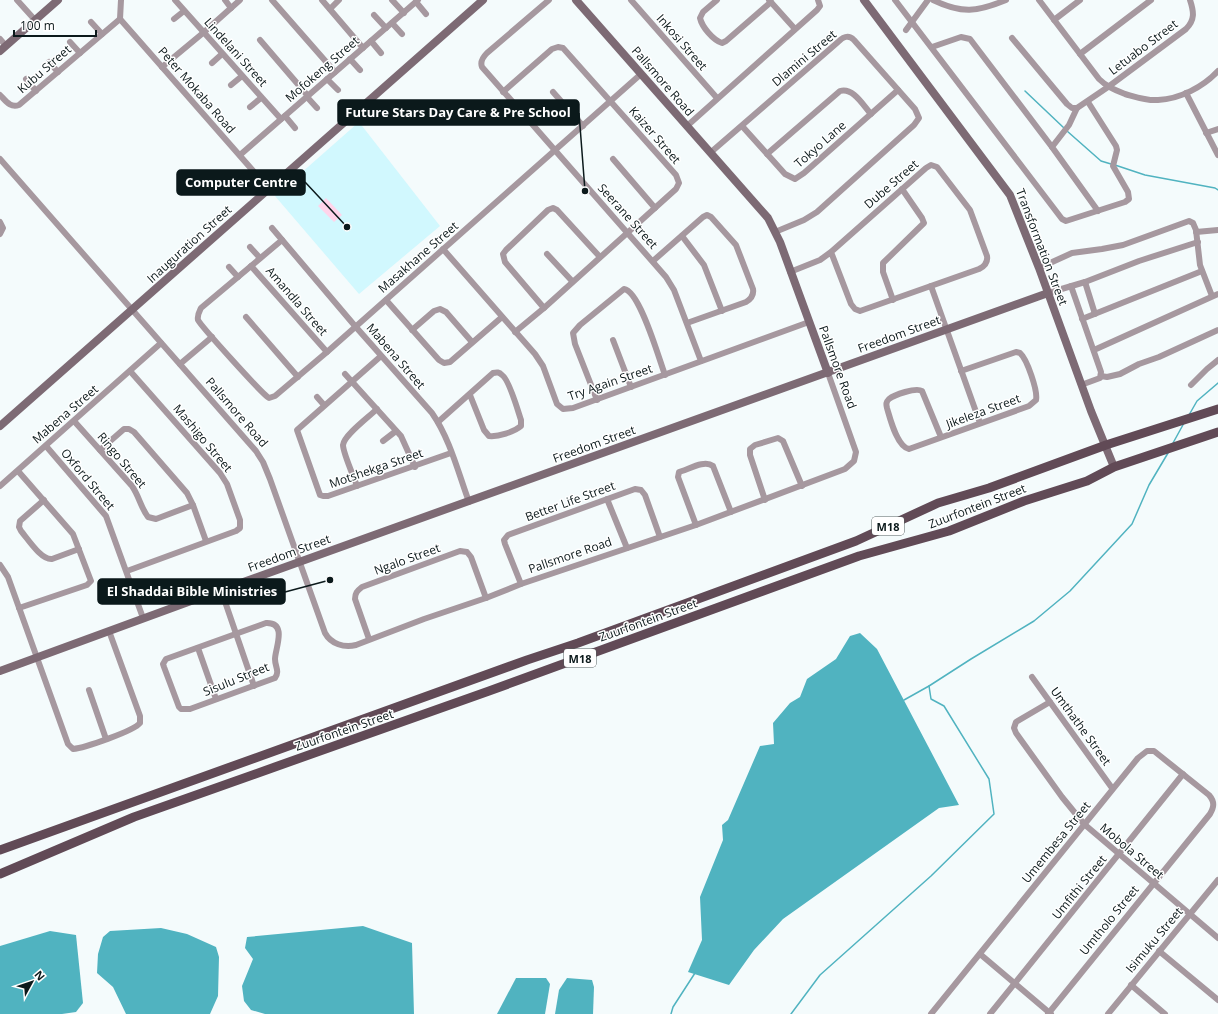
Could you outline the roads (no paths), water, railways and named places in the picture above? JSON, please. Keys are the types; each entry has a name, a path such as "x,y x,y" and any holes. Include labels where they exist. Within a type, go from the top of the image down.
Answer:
{"main road":[{"name":"Zuurfontein Street","path":"0,850 578,643 849,544 876,533 938,503 989,488 1106,445 1218,409"},
{"name":"Zuurfontein Street","path":"0,874 134,817 489,691 859,556 955,529 1014,504 1087,481 1114,467 1218,432"}],"street":[{"path":"17,0 35,20"},
{"path":"0,39 3,48 58,0"},
{"path":"120,19 121,0"},
{"name":"Lindelani Street","path":"175,0 262,98 295,128"},
{"path":"224,0 231,8"},
{"path":"162,67 240,0"},
{"path":"272,0 335,72"},
{"path":"322,0 363,48"},
{"path":"330,8 339,0"},
{"path":"392,0 404,12"},
{"name":"Inauguration Street","path":"0,426 483,0"},
{"name":"Seerane Street","path":"549,0 487,53 481,65 671,283 701,361"},
{"name":"Pallsmore Road","path":"0,159 260,457 270,479 325,633 330,640 341,645 350,646 522,584 765,500 845,469 852,464 856,458 855,448 776,232 763,212 576,0"},
{"name":"Inkosi Street","path":"631,0 718,98"},
{"path":"717,0 703,12 700,18 703,25 715,39 722,43 770,1 795,29"},
{"path":"686,126 818,9 820,4 818,0"},
{"name":"Transformation Street","path":"864,0 1006,188 1013,201 1091,412 1114,467"},
{"path":"895,0 1063,220 1068,221 1125,202 1129,197 1128,192 1113,166 1117,150 1116,146 1088,102"},
{"path":"906,30 928,0"},
{"path":"933,0 950,7 964,10 980,8 1006,0"},
{"path":"1039,0 1102,82 1108,87 1136,97 1151,100 1165,99 1186,93 1204,83 1218,71"},
{"path":"1054,20 1080,0"},
{"path":"1080,54 1151,0"},
{"name":"Letuabo Street","path":"1077,108 1088,102 1186,29 1190,25 1194,15 1190,0"},
{"path":"417,1 426,14"},
{"name":"Mofokeng Street","path":"240,155 417,1"},
{"path":"174,19 184,11"},
{"path":"374,16 386,28"},
{"name":"Kubu Street","path":"0,95 8,104 14,106 20,105 120,19"},
{"name":"Peter Mokaba Road","path":"120,19 269,189"},
{"path":"91,22 102,34"},
{"path":"392,23 402,34"},
{"name":"Dlamini Street","path":"710,153 845,37 850,37 854,40 915,109 919,118 914,125 824,207 804,220 776,232"},
{"path":"932,47 961,37 970,39 1052,147 1098,211"},
{"path":"1012,38 1067,104 1072,108 1077,108 1069,125 1052,147"},
{"path":"260,40 317,108"},
{"path":"371,41 381,53"},
{"path":"70,42 80,53"},
{"name":"Kaizer Street","path":"503,92 552,49 558,47 563,48 678,178 679,183 677,187 655,208 572,281 544,308 515,332"},
{"path":"212,63 222,54"},
{"path":"350,59 360,70"},
{"path":"49,62 58,72"},
{"name":"Masakhane Street","path":"238,277 201,308 198,313 199,321 269,398 275,396 327,352 641,74"},
{"path":"231,85 242,76"},
{"path":"26,78 36,91"},
{"path":"327,79 338,90"},
{"path":"767,154 840,91 846,90 851,92 871,114"},
{"name":"Tokyo Lane","path":"742,126 785,174 791,178 797,178 898,90"},
{"path":"553,92 583,126"},
{"path":"1186,93 1218,155"},
{"path":"250,107 262,98"},
{"path":"1206,133 1218,128"},
{"path":"613,159 655,208"},
{"name":"Dube Street","path":"790,272 815,262 831,252 926,168 936,166 970,210 987,256 987,261 985,266 980,269 931,286"},
{"path":"893,300 883,272 883,263 924,223 902,189"},
{"path":"544,308 505,262 503,254 548,210 553,208 557,210 600,257"},
{"path":"653,261 703,217 709,215 736,245 753,289 753,295 746,302 687,323"},
{"path":"1039,268 1072,253 1102,250 1123,245 1189,221 1193,223 1198,242 1199,260 1202,271 1215,295 1094,350"},
{"path":"0,222 3,228 0,234"},
{"name":"Mabena Street","path":"272,228 355,326 432,413 438,422 451,453 469,502"},
{"path":"1196,232 1218,230"},
{"path":"682,236 704,265 722,311"},
{"path":"229,267 238,277 282,240"},
{"name":"Freedom Street","path":"0,671 220,590 946,331 1048,293 1085,282 1139,261 1198,242"},
{"path":"250,247 260,258"},
{"name":"Try Again Street","path":"444,249 540,361 555,400 560,407 566,410 809,322"},
{"path":"831,252 851,304 857,310 866,310 931,286 980,423"},
{"path":"547,254 572,281"},
{"name":"Amandla Street","path":"251,266 327,352"},
{"path":"1082,319 1202,271"},
{"path":"1085,282 1095,314"},
{"path":"1071,286 1094,350 1101,376"},
{"path":"597,400 575,344 574,333 580,325 624,289 627,289 630,292 642,310 665,375"},
{"path":"386,300 439,360 444,363 450,362 502,316"},
{"path":"412,330 434,311 440,309 446,312 472,342"},
{"path":"246,317 298,377"},
{"path":"1081,384 1097,379 1101,376 1107,377 1120,374 1139,364 1159,357 1218,330"},
{"path":"180,364 212,337"},
{"path":"613,340 631,387"},
{"name":"Mabena Street","path":"0,486 161,343"},
{"name":"Jikeleza Street","path":"941,437 922,391 916,389 888,400 886,408 900,442 904,448 911,449 1029,406 1036,400 1036,393 1026,361 1022,354 1016,352 961,372"},
{"name":"Motshekga Street","path":"381,356 296,430 319,492 323,496 326,496 414,467 451,453"},
{"path":"1191,385 1218,360"},
{"name":"Mashigo Street","path":"127,571 236,531 240,528 240,520 227,484 216,468 130,371"},
{"path":"438,422 493,373 500,373 506,379 521,420 521,426 516,430 489,436 484,430 470,395"},
{"path":"345,374 396,431 404,443 414,467"},
{"path":"317,397 324,405"},
{"path":"357,486 344,450 344,441 377,409"},
{"name":"Ringo Street","path":"74,421 136,491 148,518 156,519 193,505"},
{"path":"100,450 124,429 129,429 134,432 185,490 193,505 206,541"},
{"path":"383,441 396,431"},
{"path":"765,500 750,455 750,449 756,445 778,438 783,441 802,486"},
{"name":"Oxford Street","path":"46,446 104,513 127,571 143,618"},
{"path":"696,525 678,477 679,472 707,463 713,466 731,512"},
{"path":"18,471 71,531 90,579 90,583 20,608"},
{"name":"Better Life Street","path":"522,584 505,544 504,540 507,536 635,489 641,490 645,495 660,537"},
{"path":"607,499 627,548"},
{"path":"44,500 20,521 19,527 21,532 42,556 48,559 79,549"},
{"name":"Ngalo Street","path":"369,639 355,599 355,594 358,590 362,587 460,551 467,552 471,557 486,598"},
{"path":"0,565 7,574 68,744 72,748 76,749 106,739 136,727 140,723 109,631"},
{"path":"220,590 254,686"},
{"name":"Sisulu Street","path":"268,623 274,625 278,632 279,639 275,659 278,674 275,678 254,686 190,709 181,709 177,705 164,668 164,661 168,658 198,648 268,623"},
{"path":"198,648 216,699"},
{"name":"Umthathe Street","path":"1032,677 1112,788"},
{"path":"89,690 106,739"},
{"name":"Mobola Street","path":"1050,702 1018,720 1015,724 1014,730 1062,797 1084,824 1218,938"},
{"name":"Umembesa Street","path":"931,1014 1140,755 1147,751 1157,753 1210,795 1213,801"},
{"name":"Umfithi Street","path":"990,1014 1183,774"},
{"name":"Umtholo Street","path":"1049,1013 1210,814 1213,808 1213,801"},
{"name":"Isimuku Street","path":"1108,1014 1218,880"},
{"path":"1159,951 1218,1000"},
{"path":"980,954 1049,1013"},
{"path":"1131,985 1166,1014"}],"water":[{"path":"860,633 877,649 959,805 939,808 783,919 754,950 729,985 688,972 702,940 700,897 723,840 722,825 728,820 760,746 774,744 773,723 790,703 800,697 807,679 836,659 850,636"},
{"path":"363,926 412,943 414,1014 265,1014 251,1010 244,1001 242,986 253,959 245,948 247,937"},
{"path":"161,928 187,934 216,947 219,957 218,996 210,1014 126,1014 113,987 97,973 98,954 103,937 110,931"},
{"path":"50,931 76,935 83,1003 76,1012 62,1014 0,1014 0,946"},
{"path":"516,978 546,978 550,984 545,1014 497,1014"},
{"path":"567,978 592,980 594,987 593,1014 555,1014 559,990"}],"waterway":[{"path":"1025,91 1064,128"},
{"path":"1067,131 1101,161 1111,164"},
{"path":"1115,165 1145,175 1215,188 1218,190"},
{"path":"1189,415 1197,401 1218,383"},
{"path":"1173,443 1184,423"},
{"path":"791,1014 820,975 931,876 994,814 989,779 944,706 931,699 929,686 1034,621 1070,591 1132,524 1149,485 1168,453"},
{"path":"904,700 929,686"},
{"path":"671,1014 673,1007 695,973"}],"place":[{"name":"Future Stars Day Care & Pre School","path":"585,191"},
{"name":"Computer Centre","path":"347,227"},
{"name":"El Shaddai Bible Ministries","path":"330,580"}]}
